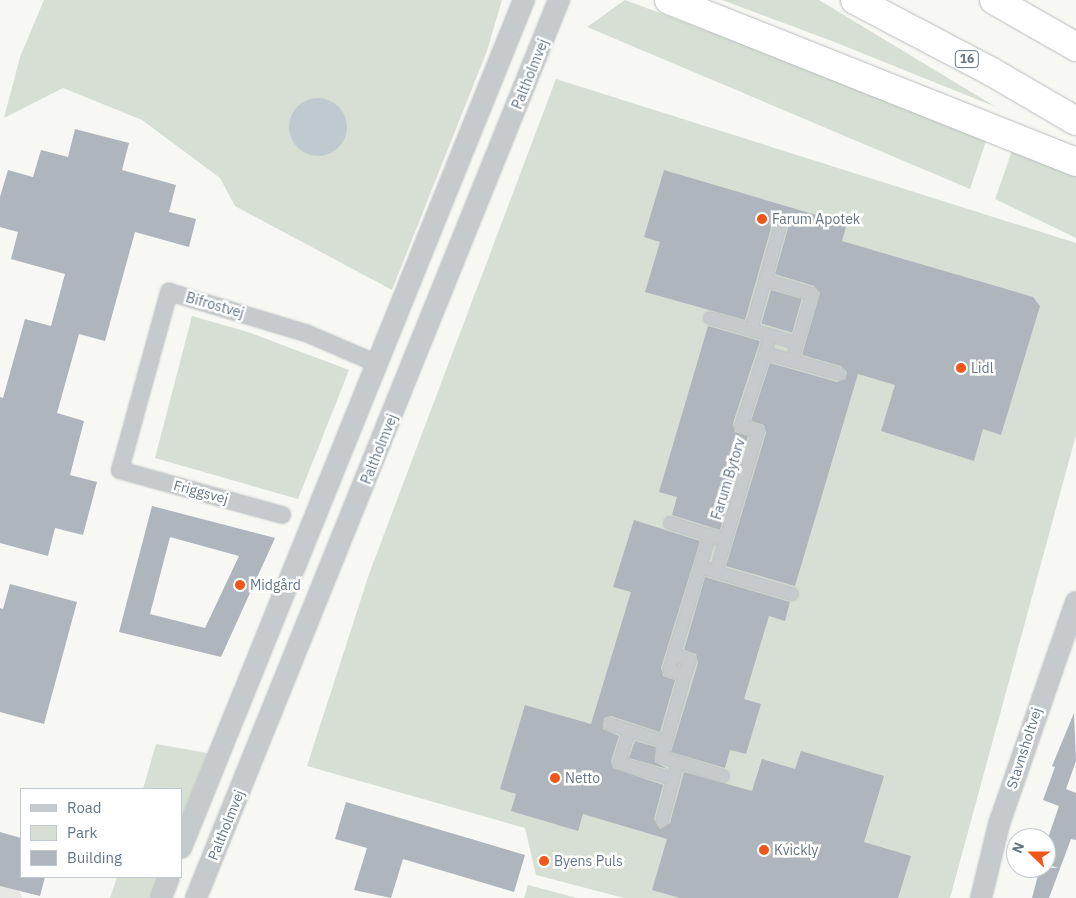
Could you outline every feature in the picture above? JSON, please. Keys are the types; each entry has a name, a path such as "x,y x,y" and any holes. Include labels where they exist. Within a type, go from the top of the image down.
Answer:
{"highway":[{"path":"669,0 1076,162"},
{"name":"16","path":"855,0 992,72 1076,121"},
{"path":"994,0 1076,47"}],"street":[{"path":"182,846 524,0"},
{"name":"Paltholmvej","path":"196,898 559,0"},
{"path":"751,330 781,223"},
{"path":"765,280 812,294 792,361"},
{"name":"Bifrostvej","path":"120,470 169,292 306,333 378,364"},
{"path":"710,318 797,343"},
{"name":"Farum Bytorv","path":"716,572 758,430 742,426 770,335"},
{"path":"765,353 839,374"},
{"name":"Friggsvej","path":"120,470 282,515"},
{"name":"Farum Bytorv","path":"670,523 725,540"},
{"name":"Farum Bytorv","path":"656,774 685,675 669,670 710,535"},
{"path":"700,567 792,594"},
{"name":"Stavnsholtvej","path":"981,898 999,824 1076,602"},
{"path":"609,724 666,742"},
{"path":"629,731 619,763 673,779"},
{"path":"661,757 723,776"},
{"path":"662,821 678,762"},
{"path":"161,898 170,878"}],"shaded area":[{"path":"318,98 334,103 342,111 347,127 342,143 334,151 318,156 302,151 294,143 289,127 294,111 302,103"},
{"path":"0,886 19,890 22,898 0,898"}],"green space":[{"path":"44,0 502,0 487,51 392,290 235,206 220,178 142,120 63,88 4,118 20,57"},
{"path":"625,0 988,135 970,189 587,27"},
{"path":"722,0 819,0 996,107 832,41"},
{"path":"556,79 1076,243 1076,435 950,898 624,898 536,875 525,828 307,766 369,574"},
{"path":"1014,145 1076,174 1076,238 995,199"},
{"path":"192,316 248,332 349,370 298,499 155,458"},
{"path":"156,744 208,753 182,818 182,788 143,788"},
{"path":"117,878 159,878 150,898 110,898"},
{"path":"528,885 577,898 524,898"}],"building":[{"path":"75,129 129,143 122,170 176,185 169,212 196,219 189,247 135,232 105,341 79,334 57,413 84,421 70,475 97,482 83,535 55,528 48,556 0,543 0,397 3,398 25,319 51,326 65,274 11,259 18,232 0,227 0,197 8,170 33,177 41,150 68,157"},
{"path":"664,170 847,224 842,241 1033,297 1040,306 1001,435 983,429 974,461 881,431 895,385 858,374 795,586 726,566 766,433 764,425 751,421 770,363 837,382 845,379 847,372 841,366 802,355 820,293 814,286 775,274 789,225 784,215 773,221 745,320 645,292 660,242 644,237"},
{"path":"771,290 802,299 792,332 761,324"},
{"path":"708,326 760,341 733,423 735,432 748,436 720,530 672,515 677,497 659,492"},
{"name":"Midgård","path":"152,506 275,538 221,657 119,632","holes":["170,537 239,556 205,628 150,614"]},
{"path":"634,520 700,541 661,668 663,676 675,680 660,732 611,716 604,718 603,729 619,736 611,761 613,768 663,785 654,819 660,829 670,823 684,772 752,791 762,759 795,769 801,751 884,776 864,842 911,856 898,898 680,898 652,890 667,839 583,814 578,831 511,811 516,794 500,789 525,705 591,724 631,592 613,587"},
{"path":"705,577 790,602 785,621 769,616 744,699 761,704 746,754 730,750 725,768 671,752 698,663 696,654 684,650"},
{"path":"10,584 77,602 44,724 0,712 0,608 3,609"},
{"path":"1074,713 1076,761 1066,789 1076,793 1076,840 1071,839 1049,898 1032,898 1037,878 1056,878 1056,868 1058,868 1056,867 1056,828 1051,828 1059,806 1043,800 1055,767 1052,766"},
{"path":"635,741 656,747 655,762 668,769 629,758"},
{"path":"346,802 525,855 514,892 403,859 391,898 354,890 367,848 335,839"},
{"path":"0,832 20,838 20,878 45,878 40,896 0,886"}],"place":[{"name":"Farum Apotek","path":"762,219"},
{"name":"Lidl","path":"961,368"},
{"name":"Midgård","path":"240,585"},
{"name":"Netto","path":"555,778"},
{"name":"Kvickly","path":"764,850"},
{"name":"Byens Puls","path":"544,861"}]}
